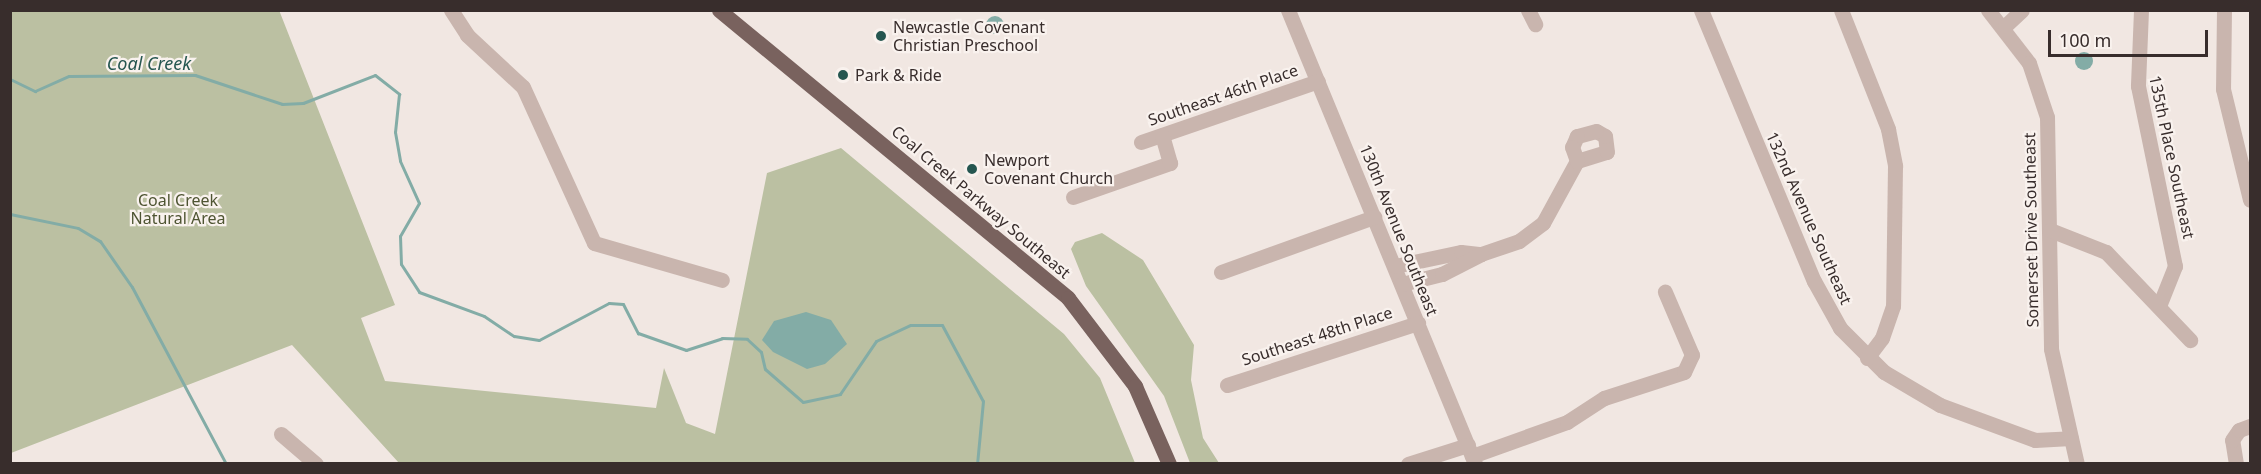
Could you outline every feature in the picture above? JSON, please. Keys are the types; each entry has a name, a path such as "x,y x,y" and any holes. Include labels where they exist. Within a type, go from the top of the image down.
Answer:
{"main road":[{"name":"Coal Creek Parkway Southeast","path":"719,10 1068,298 1135,386 1169,464"}],"street":[{"path":"451,10 468,35 523,87 594,243 722,280"},
{"name":"130th Avenue Southeast","path":"1288,10 1472,455"},
{"name":"132nd Avenue Southeast","path":"1701,10 1826,308 1867,358 1906,387 2005,432 2035,440 2071,438"},
{"path":"1841,10 1888,129 1895,166 1893,306 1882,338 1867,358"},
{"name":"Somerset Drive Southeast","path":"1988,10 2005,26 2029,63 2043,100 2050,230 2051,349 2077,464"},
{"path":"2005,26 2022,10"},
{"name":"135th Place Southeast","path":"2141,10 2138,86 2175,266 2159,306"},
{"path":"2224,10 2223,89 2250,200"},
{"name":"Southeast 46th Place","path":"1140,142 1318,81"},
{"path":"1073,197 1170,163 1162,135"},
{"path":"1402,284 1442,274 1481,255 1520,241 1544,223 1577,161"},
{"path":"1221,272 1374,217"},
{"path":"2050,230 2106,252 2190,340"},
{"path":"1395,266 1461,252 1481,255"},
{"path":"1408,464 1472,455 1567,422 1604,398 1684,372 1692,355 1665,292"},
{"name":"Southeast 48th Place","path":"1227,385 1418,323"},
{"path":"2236,464 2232,440 2239,430 2250,426"},
{"path":"281,434 316,464"}],"green space":[{"name":"Coal Creek Natural Area","path":"279,10 395,305 361,318 385,381 656,408 664,368 686,423 715,434 767,173 841,148 1064,334 1100,378 1135,463 399,463 292,345 11,453 11,11"},
{"path":"1102,233 1143,260 1194,345 1191,380 1203,438 1219,463 1190,463 1164,396 1086,286 1071,249 1075,242"}],"water":[{"path":"995,16 1001,19 1004,25 1001,31 995,34 989,31 986,25 989,19"},
{"path":"2084,52 2090,55 2093,61 2090,67 2084,70 2078,67 2075,61 2078,55"},
{"path":"806,312 831,320 847,344 825,364 807,369 773,352 762,340 774,321"}],"waterway":[{"name":"Coal Creek","path":"10,79 35,91 69,76 195,75 282,104 303,103 375,75 399,94 395,132 400,161 419,203 400,236 401,264 419,292 484,316 514,336 539,340 609,303 623,304 638,333 686,350 722,338 747,339 761,352 765,369 803,402 840,394 876,341 911,325 942,325 983,401 977,464"},
{"path":"10,214 78,228 100,241 132,287 226,464"}],"place":[{"name":"Newcastle Covenant Christian Preschool","path":"881,36"},
{"name":"Park & Ride","path":"843,75"},
{"name":"Newport Covenant Church","path":"972,169"}]}
